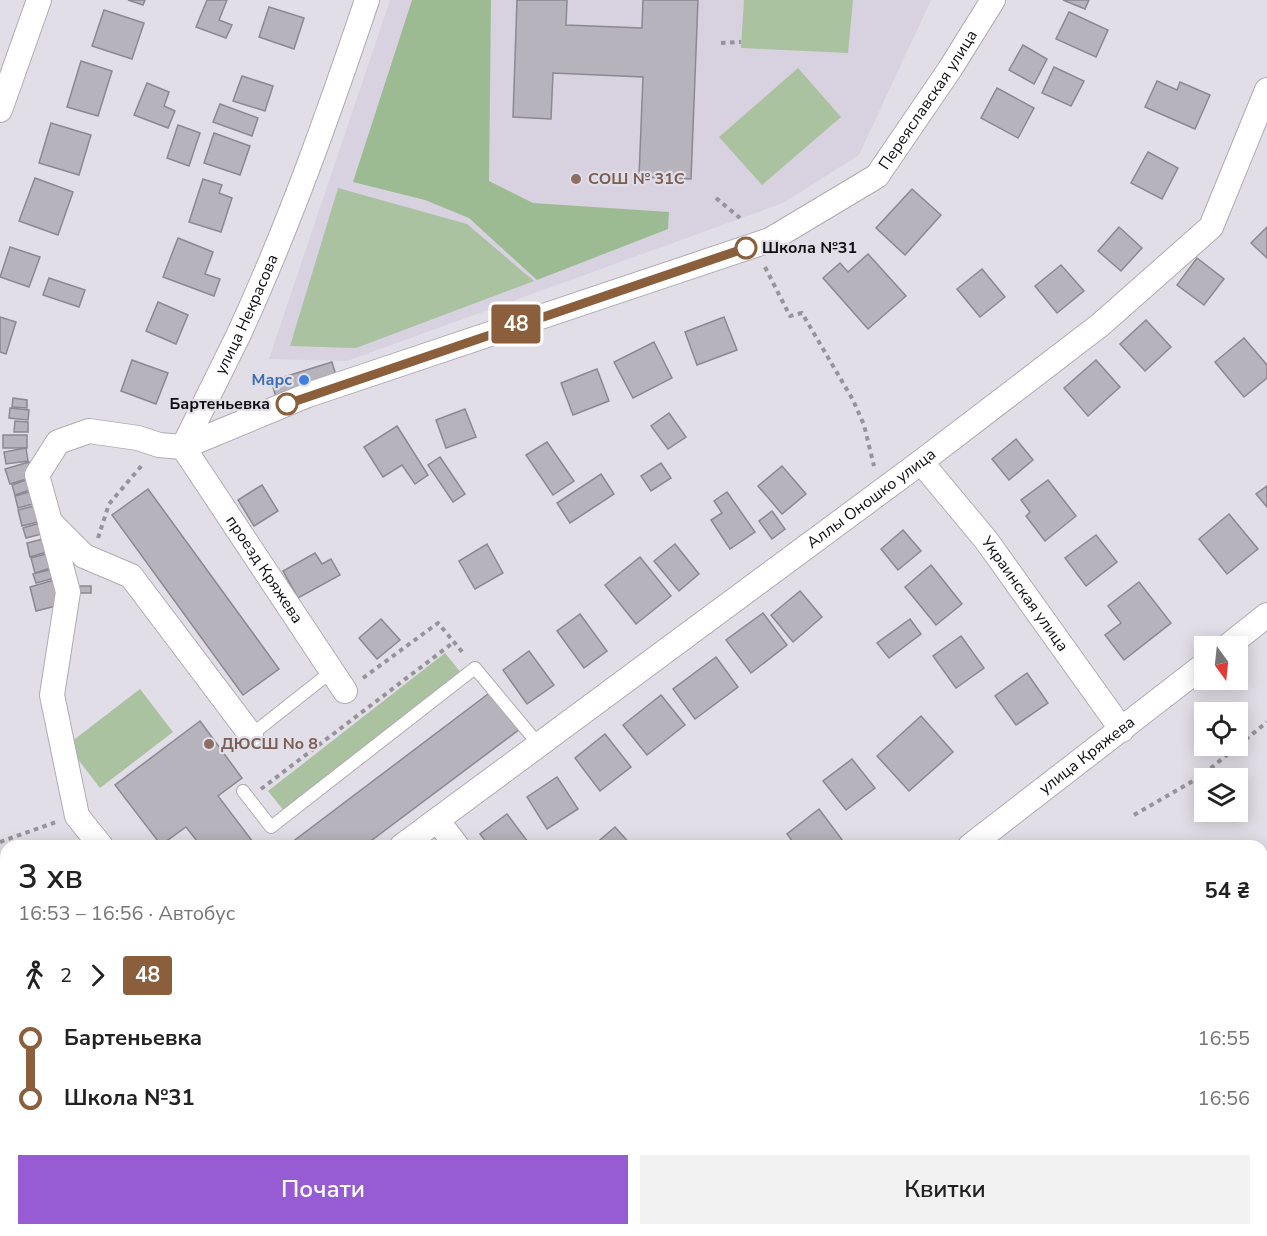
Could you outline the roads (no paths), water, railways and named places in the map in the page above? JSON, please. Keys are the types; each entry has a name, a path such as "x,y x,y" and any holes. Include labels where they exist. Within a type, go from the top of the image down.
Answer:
{"street":[{"path":"0,110 39,0"},
{"name":"улица Некрасова","path":"183,447 251,304 334,98 367,0"},
{"name":"Переяславская улица","path":"183,447 308,395 770,240 877,176 993,0"},
{"name":"Аллы Оношко улица","path":"410,840 921,462 1100,326 1211,227 1261,122 1267,90"},
{"path":"96,840 77,816 52,695 69,592 38,475 58,442 88,431 138,438 159,445 183,447"},
{"name":"проезд Кряжева","path":"183,447 339,681"},
{"name":"Украинская улица","path":"921,462 986,540 1122,730"},
{"path":"50,522 84,556 131,576 251,735"},
{"path":"1241,636 1267,615"},
{"name":"улица Кряжева","path":"978,840 1194,673"},
{"path":"437,820 452,840"}],"lane":[{"path":"246,795 271,827 476,668 539,745"},
{"path":"251,735 339,681"}],"place":[{"name":"СОШ № 31С","path":"576,179"},
{"name":"Школа №31","path":"746,248"},
{"name":"Марс","path":"304,380"},
{"name":"Бартеньевка","path":"287,404"},
{"name":"ДЮСШ No 8","path":"209,744"}]}
